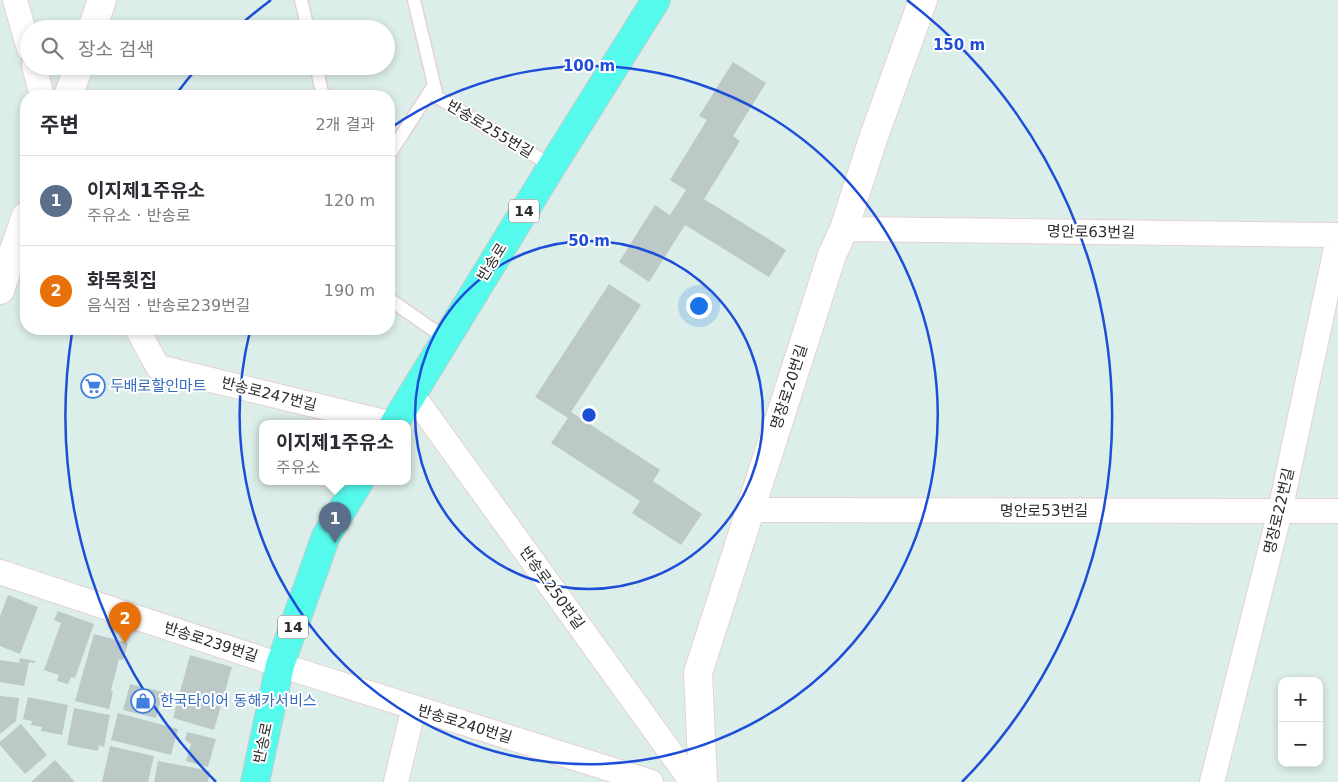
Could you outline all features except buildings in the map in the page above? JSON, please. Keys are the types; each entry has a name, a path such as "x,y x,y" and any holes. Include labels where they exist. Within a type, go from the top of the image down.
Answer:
{"main road":[{"name":"반송로","path":"396,420 656,0"},
{"name":"반송로","path":"255,782 280,665 326,536 357,485"}],"street":[{"path":"15,0 21,20"},
{"path":"95,20 102,0"},
{"name":"명장로20번길","path":"704,782 698,673 832,255 844,229 874,136 923,0"},
{"path":"36,75 40,90"},
{"path":"70,90 76,75"},
{"name":"명안로63번길","path":"844,229 1338,235"},
{"path":"0,290 20,233"},
{"name":"명장로22번길","path":"1212,782 1280,511 1338,239"},
{"name":"반송로247번길","path":"140,335 158,367 377,420"},
{"name":"반송로250번길","path":"412,394 692,782"},
{"name":"명안로53번길","path":"749,510 1338,511"},
{"name":"반송로239번길","path":"0,572 280,665"},
{"name":"반송로240번길","path":"280,665 651,782"},
{"path":"396,782 414,707"}],"lane":[{"path":"301,0 306,20"},
{"name":"반송로255번길","path":"414,0 437,97 552,166"},
{"path":"318,75 322,90"},
{"path":"395,146 434,85"},
{"path":"395,303 445,338"}],"place":[{"name":"두배로할인마트","path":"93,386"},
{"name":"이지제1주유소","path":"335,543"},
{"name":"화목횟집","path":"125,643"},
{"name":"한국타이어 동해카서비스","path":"143,701"}]}
